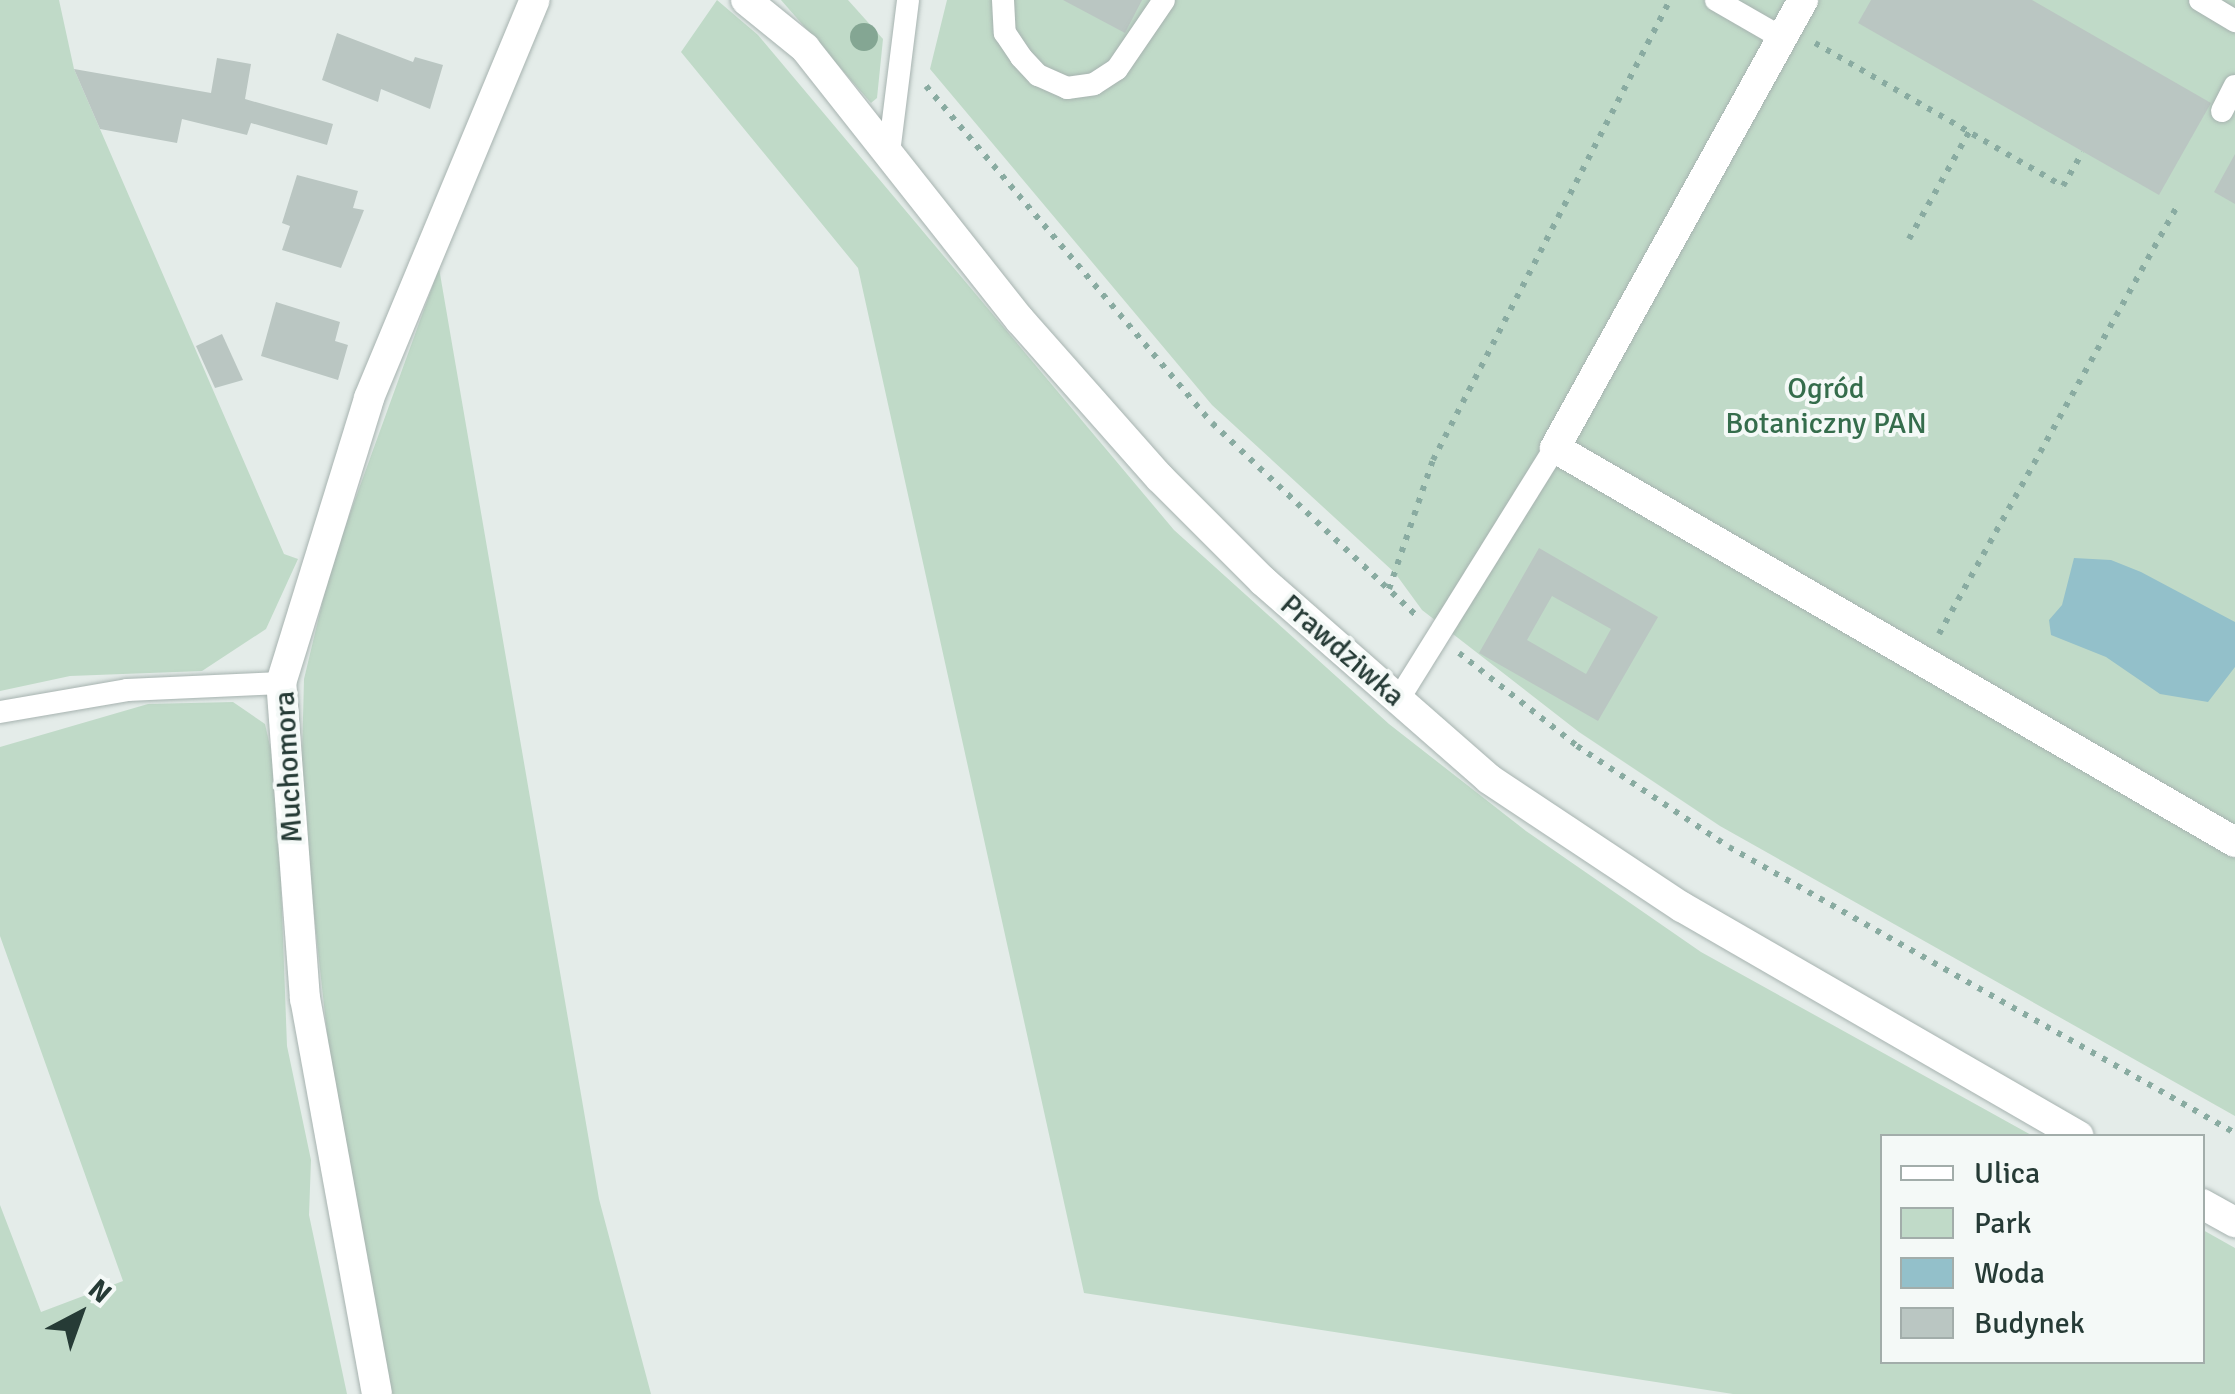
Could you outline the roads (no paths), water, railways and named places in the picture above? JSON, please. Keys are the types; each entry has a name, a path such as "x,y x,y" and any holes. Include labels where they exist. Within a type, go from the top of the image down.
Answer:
{"street":[{"name":"Muchomora","path":"377,1394 305,999 282,683 370,398 535,0"},
{"name":"Prawdziwka","path":"746,0 804,48 1020,320 1160,478 1263,582 1489,779 1682,908 2076,1134"},
{"path":"1803,0 1555,448 2235,842"},
{"path":"2205,1206 2235,1222"}],"lane":[{"path":"890,152 908,0"},
{"path":"1003,0 1006,33 1020,57 1038,75 1067,88 1094,84 1117,69 1164,0"},
{"path":"1716,0 1785,33"},
{"path":"2200,0 2235,21"},
{"path":"2222,111 2235,86"},
{"path":"1398,700 1555,448"},
{"path":"0,712 126,690 282,683"}],"water":[{"path":"2074,558 2111,560 2235,622 2235,667 2208,702 2160,694 2106,657 2051,635 2049,620 2062,605"}],"park label":[{"name":"Ogród Botaniczny PAN","path":"1826,406"}]}
